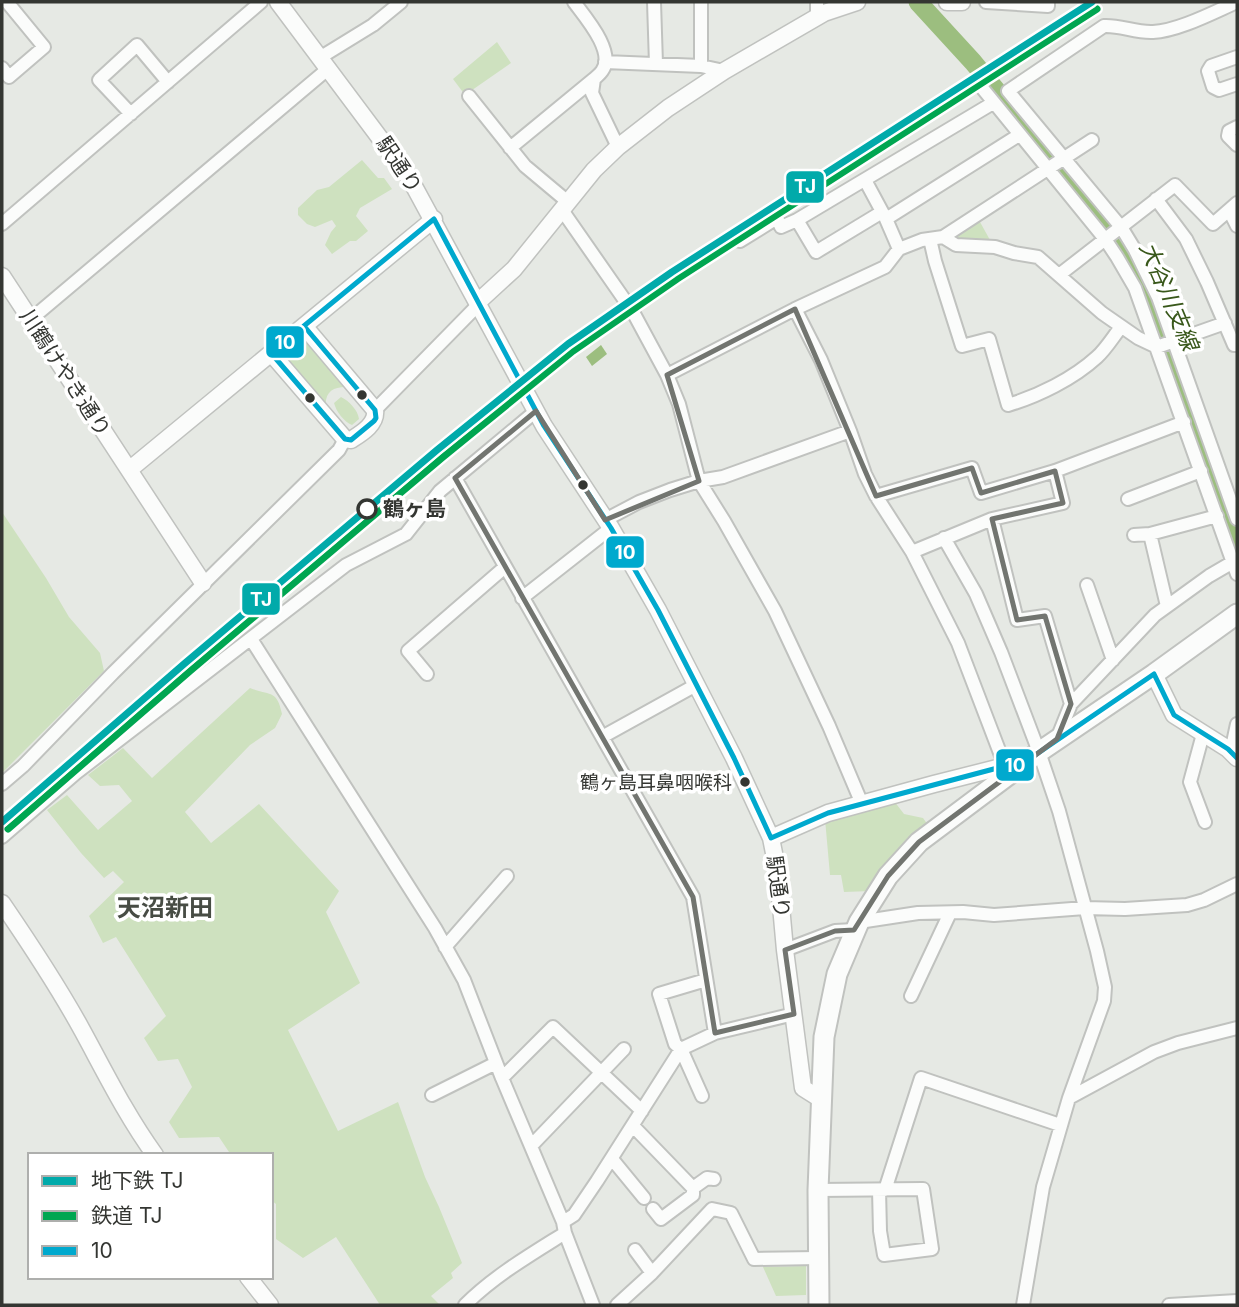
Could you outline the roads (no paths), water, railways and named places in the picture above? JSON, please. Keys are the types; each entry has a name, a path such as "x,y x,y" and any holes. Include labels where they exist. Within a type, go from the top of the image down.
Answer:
{"main road":[{"path":"819,1305 818,1190 824,1037 837,974 857,926 888,876 919,842 1013,765 1039,752 1237,614"}],"street":[{"path":"2,68 9,77 44,47 7,2"},
{"path":"2,224 261,2"},
{"name":"駅通り","path":"278,2 409,177 536,411 608,524 658,610 734,758 771,838 778,873 803,1088 822,1100"},
{"path":"30,320 325,63 401,2"},
{"path":"510,148 603,70 603,44 574,2"},
{"path":"654,2 656,64"},
{"path":"701,2 701,66"},
{"path":"947,2 959,2"},
{"path":"986,2 1048,6 1048,2"},
{"path":"1057,739 1071,704 1155,615 1209,576 1236,565 1135,288 1008,90 1104,26 1147,32 1163,31 1237,2"},
{"path":"375,410 514,269 594,170 618,147 668,108 817,9 850,3"},
{"path":"131,114 99,80 137,45 169,82"},
{"path":"1237,57 1211,66 1208,72 1213,87 1219,90 1237,85"},
{"path":"605,62 701,66 724,71"},
{"path":"594,79 592,93 618,147"},
{"path":"982,89 1019,135 1056,164 1121,227 1157,297 1237,519"},
{"path":"470,96 525,166 565,206 634,312 667,374 679,404 699,481 775,611 830,726 862,804"},
{"path":"740,241 777,218 781,227 797,219 993,103"},
{"path":"1237,127 1229,131 1228,136 1237,145"},
{"path":"797,219 816,252 1019,135"},
{"path":"667,374 885,267 899,249 936,238 1092,140"},
{"path":"866,180 899,249"},
{"path":"1059,275 1175,185 1213,224 1233,207 1237,226"},
{"path":"1156,200 1186,239 1234,345 1237,345"},
{"path":"129,470 433,219"},
{"path":"936,238 956,245 995,247 1038,257 1102,313 1138,338 1157,347 1225,323"},
{"path":"936,238 935,261 962,346 989,339 1008,405 1070,378 1098,356 1121,327"},
{"name":"川鶴けやき通り","path":"2,276 203,583"},
{"path":"771,838 828,813 934,783 1013,765 958,643 912,552 865,474 821,360 795,309"},
{"path":"271,354 345,439 353,439 374,421 375,410 304,326"},
{"path":"2,837 76,773 346,565 406,534 440,491 536,411"},
{"path":"876,496 972,468 981,493 1055,471 1184,422"},
{"path":"522,597 608,524 639,502 699,481 723,477 850,431"},
{"path":"2,784 339,450 345,439"},
{"path":"912,552 992,519 1063,503 1055,471"},
{"path":"1128,499 1201,471"},
{"path":"455,478 693,897 715,1033"},
{"path":"1134,536 1217,516"},
{"path":"992,519 1017,620 1045,616 1071,704"},
{"path":"1150,534 1167,606"},
{"path":"944,538 976,594 1039,752 1059,811 1105,987 1104,1001 1060,1125 1043,1187 1023,1305"},
{"path":"427,674 408,651 505,567"},
{"path":"1087,585 1113,660"},
{"path":"250,639 464,980 593,1305"},
{"path":"1154,674 1174,715 1234,755 1237,724"},
{"path":"602,737 696,685"},
{"path":"1203,734 1191,782 1205,822"},
{"path":"445,947 507,876"},
{"path":"785,950 835,931 918,913 993,915 1085,908 1125,909 1186,905 1204,900 1237,884"},
{"path":"4,911 67,1004 125,1110 154,1153"},
{"path":"911,996 950,913"},
{"path":"702,1096 681,1049 675,1044 659,994 706,980"},
{"path":"465,1305 476,1293 564,1228 612,1159 681,1049 715,1033 794,1014"},
{"path":"502,1079 554,1027 642,1111"},
{"path":"1069,1098 1154,1052 1237,1028"},
{"path":"531,1146 624,1049"},
{"path":"432,1096 496,1063"},
{"path":"818,1190 882,1190 923,1189 932,1249 884,1255 880,1231 882,1190 921,1078 1060,1125"},
{"path":"633,1126 693,1188"},
{"path":"612,1159 644,1198"},
{"path":"653,1209 661,1219 692,1195 693,1188 707,1178 714,1178"},
{"path":"617,1305 653,1273 712,1209 731,1213 754,1259 818,1258"},
{"path":"635,1250 653,1273"},
{"path":"249,1279 263,1303"},
{"path":"1170,1305 1237,1301"}],"waterway":[{"name":"大谷川支線","path":"918,2 973,62 1117,238 1146,292 1237,545"}],"metro line":[{"name":"TJ","path":"2,822 437,450 568,344 672,272 1092,2"}],"rail line":[{"name":"TJ","path":"8,829 190,671 573,351 677,279 1097,9"}],"place":[{"name":"鶴ヶ島","path":"367,509"},
{"name":"鶴ヶ島耳鼻咽喉科","path":"745,782"}],"district":[{"name":"天沼新田","path":"165,908"}]}
